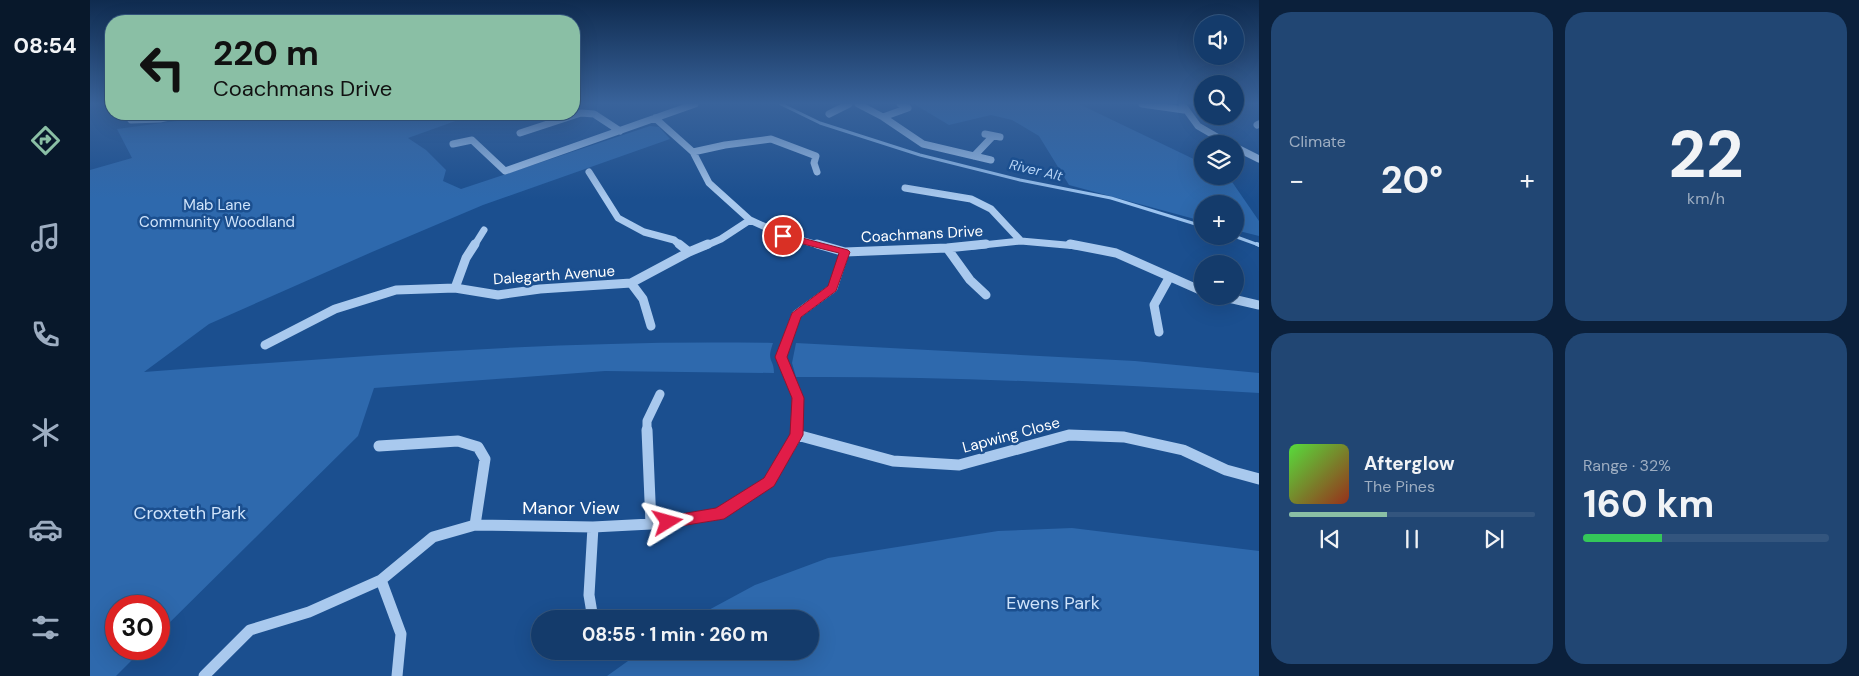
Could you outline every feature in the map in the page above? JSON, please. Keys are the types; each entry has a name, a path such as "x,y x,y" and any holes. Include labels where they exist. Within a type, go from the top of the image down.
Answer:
{"street":[{"path":"454,144 472,140 505,170 608,136"},
{"name":"Coachmans Drive","path":"675,136 693,152 709,183 750,220 783,236 845,252 947,248 1021,241 1063,242 1116,253 1194,288"},
{"path":"910,136 923,144 991,160"},
{"path":"974,156 976,150 990,143 997,136 994,136"},
{"path":"693,152 725,145 771,140 816,156 814,163 816,172"},
{"path":"1244,151 1259,158"},
{"path":"590,172 595,184 618,218 644,232 674,240 689,252"},
{"path":"905,188 971,199 991,208 1021,241"},
{"name":"Dalegarth Avenue","path":"265,345 335,309 396,290 454,288 498,295 540,289 632,283 689,252 721,238 750,220"},
{"path":"454,288 466,258 484,230"},
{"path":"947,248 970,280 986,295"},
{"name":"Manor View","path":"204,676 250,630 309,612 381,580 433,537 475,525 593,527 651,524 719,514 769,482 797,435 798,398 781,357 796,315 833,288 845,252"},
{"path":"1159,332 1154,305 1169,278"},
{"path":"632,283 643,299 651,326"},
{"path":"1244,302 1259,305"},
{"path":"651,524 647,421 660,394"},
{"name":"Lapwing Close","path":"797,435 893,461 959,465 1069,434 1124,437 1183,450 1226,470 1259,479"},
{"path":"379,446 458,441 478,447 486,460 475,525"},
{"path":"592,610 589,595 593,527"},
{"path":"381,580 401,634 397,676"}],"green space":[{"path":"120,136 415,136 408,138 426,150 446,170 443,181 461,189 621,136 667,136 670,139 483,205 209,324 144,372 458,350 694,342 773,343 770,357 774,373 605,371 374,388 358,436 170,622 170,595 105,595 105,660 132,660 116,676 90,676 90,170 132,158"},
{"path":"1038,136 1145,136 1194,159 1194,185 1234,185 1241,195 1194,195 1194,219 1069,185"},
{"path":"1244,199 1259,221 1259,236 1244,232"},
{"path":"796,343 1135,361 1259,373 1259,393 1028,381 796,377 792,363"},
{"name":"Ewens Park","path":"1072,528 1259,551 1259,676 607,676 629,660 819,660 819,610 709,610 755,585 828,558 998,531"}],"waterway":[{"name":"River Alt","path":"859,136 920,155 1020,180 1111,198 1194,224"},
{"name":"River Alt","path":"1244,240 1259,245 1257,244"}],"route":[{"path":"668,522 719,514 769,482 797,435 798,398 781,357 796,315 833,288 845,252 783,236"}],"park label":[{"name":"Mab Lane Community Woodland","path":"217,214"},
{"name":"Croxteth Park","path":"190,513"}]}
